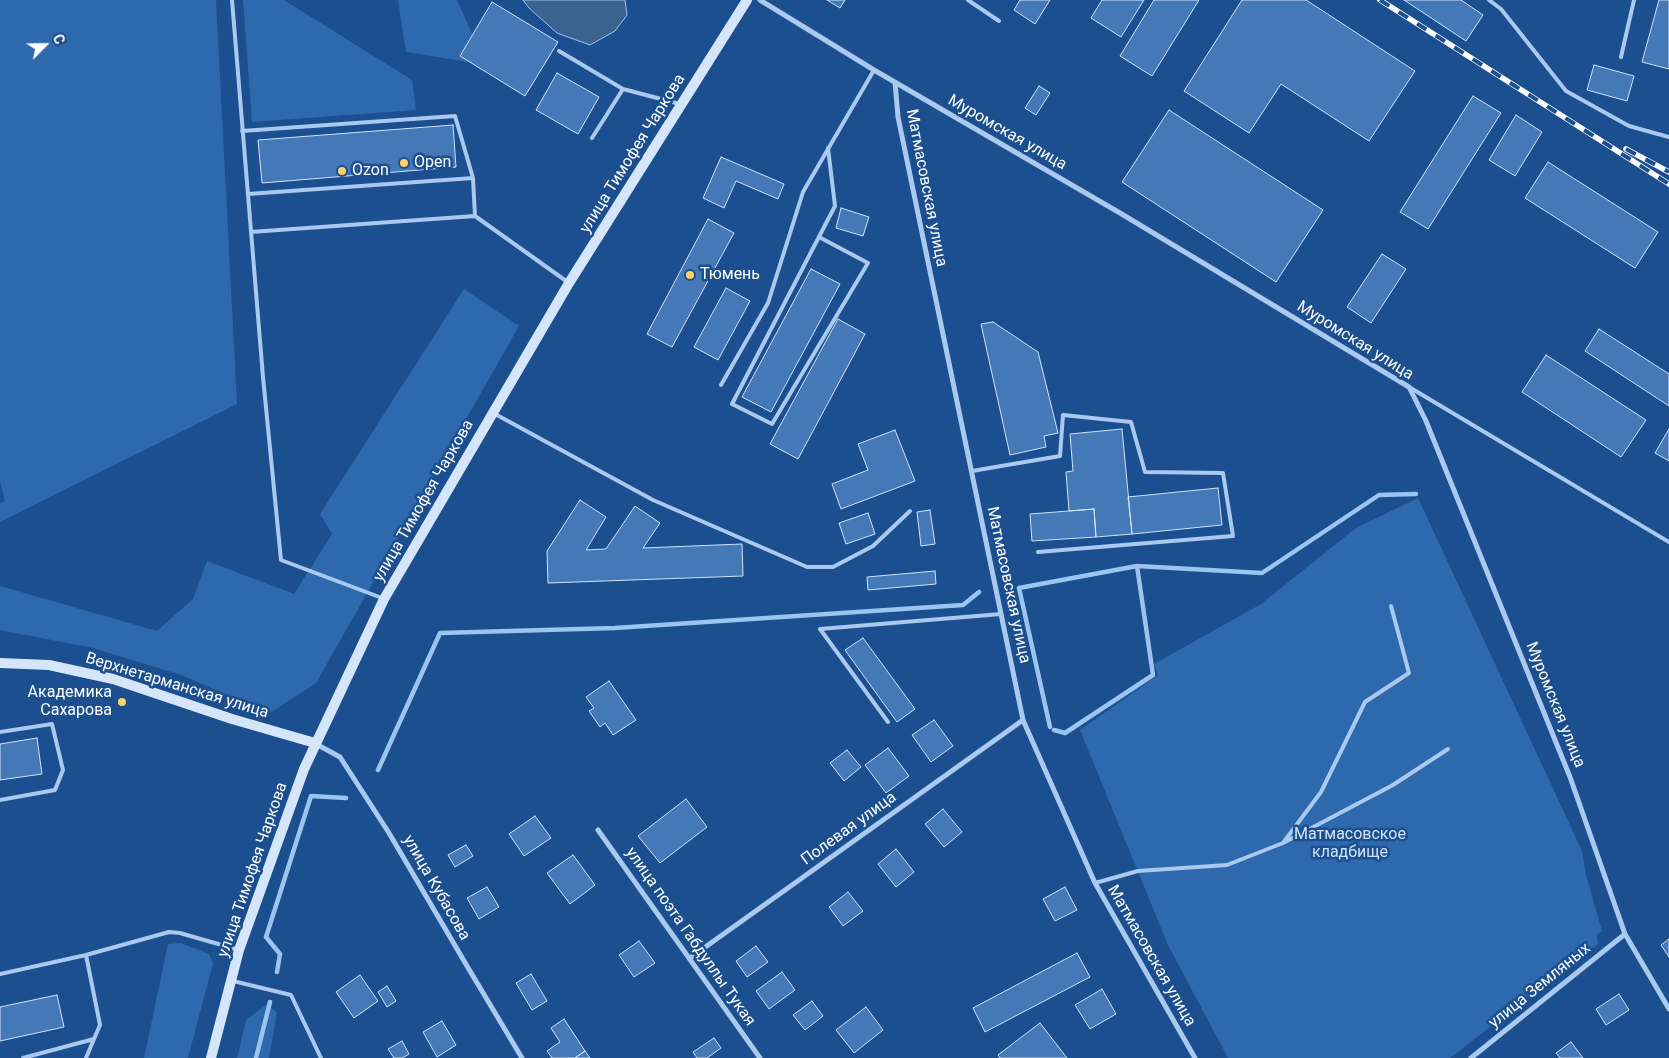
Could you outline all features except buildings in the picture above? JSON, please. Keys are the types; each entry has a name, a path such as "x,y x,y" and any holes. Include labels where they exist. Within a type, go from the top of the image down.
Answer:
{"main road":[{"name":"улица Тимофея Чаркова","path":"211,1058 239,950 315,743 384,599 569,283 747,0"},
{"name":"Верхнетарманская улица","path":"0,663 49,665 113,679 232,719 315,743"}],"street":[{"name":"Муромская улица","path":"760,0 894,82 1129,218 1409,386 1570,777 1625,934 1669,1009"},
{"name":"Матмасовская улица","path":"894,82 898,117 1023,720 1095,883 1195,1058"},
{"name":"Полевая улица","path":"690,958 1023,720"},
{"name":"улица Кубасова","path":"315,743 340,757 389,833 522,1058"},
{"name":"улица поэта Габдуллы Тукая","path":"598,830 760,1058"},
{"name":"улица Земляных","path":"1471,1058 1625,934"}],"lane":[{"path":"232,0 280,560 384,599"},
{"path":"968,0 999,21"},
{"path":"1489,0 1501,9 1566,91 1629,126 1669,137"},
{"path":"1622,57 1634,0"},
{"path":"559,51 623,89 682,105"},
{"path":"721,385 768,303 803,192 874,70"},
{"path":"592,138 623,89"},
{"path":"242,131 456,116 472,178 475,216"},
{"path":"819,237 868,263 772,424 732,404 835,206 828,148"},
{"path":"248,194 472,178"},
{"path":"251,232 475,216 569,283"},
{"path":"1409,386 1669,542"},
{"path":"493,412 653,500 807,567 833,567 873,546 910,511"},
{"path":"972,471 1060,456 1063,415 1131,422 1145,472 1223,473 1233,536 1038,552"},
{"path":"1283,843 1321,792 1365,702 1409,673 1391,606"},
{"path":"888,722 820,629 1001,614"},
{"path":"0,732 52,724 63,770 55,790 0,800"},
{"path":"1095,883 1138,870 1226,865 1283,843 1392,785 1448,749"},
{"path":"0,974 86,955 169,932 180,933 239,950"},
{"path":"86,955 100,1025 86,1058"},
{"path":"231,981 291,995 321,1058"},
{"path":"23,1058 94,1039"}],"green space":[{"path":"0,0 216,0 237,404 0,522 0,503 5,501 0,482"},
{"path":"243,0 284,0 412,80 416,110 252,122"},
{"path":"398,0 457,0 486,65 406,52"},
{"path":"464,289 519,326 316,683 270,713 181,675 93,648 0,630 0,586 157,631 193,599 207,561 294,594 332,534 320,514"},
{"name":"Матмасовское кладбище","path":"1418,498 1582,851 1586,875 1602,931 1597,935 1598,944 1450,1058 1228,1058 1168,945 1080,730 1158,675 1154,664 1261,604 1356,528"},
{"path":"181,943 209,954 213,963 188,1058 144,1058 168,944"},
{"path":"267,1004 277,1013 269,1058 237,1058 246,1020"}],"shaded area":[{"path":"523,0 625,0 627,15 615,31 590,45 557,33 529,8"}],"waterway":[{"path":"1050,727 1019,588 1137,566 1262,573 1379,495 1416,494"},
{"path":"1054,730 1065,733 1153,675 1137,566"},
{"path":"378,770 440,633 615,628 963,605 979,592"},
{"path":"277,972 280,954 266,937 311,796 346,798"},
{"path":"256,1058 270,1002"}],"railway":[{"path":"1380,0 1669,184"},
{"path":"1626,149 1669,172"}],"place":[{"name":"Open","path":"404,163"},
{"name":"Ozon","path":"342,171"},
{"name":"Тюмень","path":"690,275"},
{"name":"Академика Сахарова","path":"122,702"}]}
